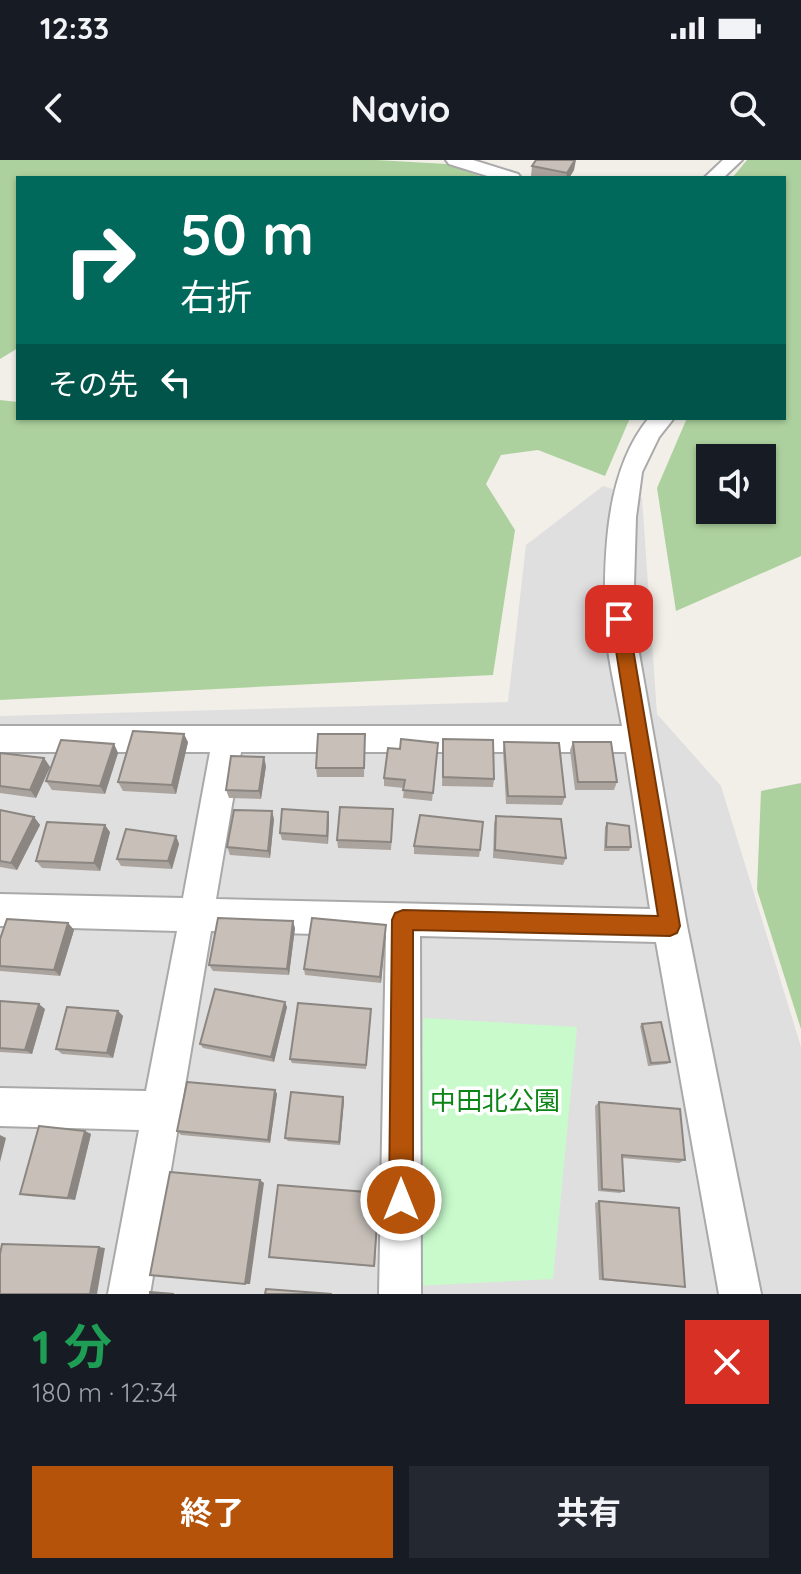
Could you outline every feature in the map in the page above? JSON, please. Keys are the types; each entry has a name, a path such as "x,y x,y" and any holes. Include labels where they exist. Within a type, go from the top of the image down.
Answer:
{"street":[{"path":"455,160 506,176"},
{"path":"715,176 733,160"},
{"path":"660,420 649,434 630,472 623,517 619,619 670,926 740,1294"},
{"path":"0,739 639,739"},
{"path":"129,1294 228,739"},
{"path":"0,910 670,926"},
{"path":"400,1294 403,920"},
{"path":"0,1107 160,1111"}],"shaded area":[{"path":"603,486 642,498 657,714 721,786 801,1047 801,1294 0,1294 0,716 508,702 526,545"}],"green space":[{"path":"0,160 376,160 447,164 480,176 16,176 16,349 0,359"},
{"path":"747,160 801,160 801,556 676,611 657,488 686,420 786,420 786,176 734,176"},
{"path":"0,400 16,402 16,420 629,420 605,476 538,450 501,455 486,484 515,530 493,675 0,700"},
{"path":"801,783 801,1029 757,890 761,791"},
{"name":"中田北公園","path":"423,1018 577,1027 553,1279 415,1286"}],"building":[{"path":"536,160 575,160 567,173 532,166"},
{"path":"133,731 184,734 172,785 118,782"},
{"path":"318,734 365,734 364,768 316,768"},
{"path":"401,739 438,743 433,793 403,790 405,780 384,778 388,748 400,749"},
{"path":"443,739 493,740 494,779 443,777"},
{"path":"61,740 114,744 100,786 46,781"},
{"path":"504,742 559,743 565,797 508,796"},
{"path":"573,742 611,742 617,782 578,782"},
{"path":"0,753 44,758 30,790 0,786"},
{"path":"231,756 264,757 259,791 226,790"},
{"path":"340,807 393,809 391,842 337,840"},
{"path":"282,809 328,812 327,836 280,833"},
{"path":"0,810 34,817 11,863 0,861"},
{"path":"234,810 272,811 268,851 227,847"},
{"path":"420,815 483,822 480,850 414,846"},
{"path":"496,816 561,819 566,858 495,850"},
{"path":"47,822 105,825 94,863 36,861"},
{"path":"607,823 629,826 631,847 606,847"},
{"path":"126,829 176,836 168,861 117,859"},
{"path":"218,918 293,921 287,969 209,965"},
{"path":"312,918 386,925 380,977 304,969"},
{"path":"7,919 68,923 54,970 0,966 0,939"},
{"path":"215,989 285,1002 271,1057 200,1044"},
{"path":"0,1001 39,1004 25,1050 0,1048"},
{"path":"298,1003 371,1009 366,1065 290,1059"},
{"path":"67,1007 118,1011 107,1053 56,1049"},
{"path":"661,1022 670,1062 651,1063 642,1024"},
{"path":"187,1082 275,1090 268,1140 177,1131"},
{"path":"291,1092 343,1097 339,1142 285,1138"},
{"path":"599,1102 680,1109 685,1160 622,1155 624,1191 602,1189"},
{"path":"39,1126 85,1131 68,1198 20,1194"},
{"path":"170,1172 260,1180 245,1284 150,1275"},
{"path":"278,1185 379,1193 374,1266 269,1257"},
{"path":"599,1201 679,1208 685,1287 603,1279"},
{"path":"2,1244 99,1247 90,1294 0,1294"},
{"path":"266,1289 332,1294 265,1294"}],"route":[{"path":"401,1200 403,920 670,926 619,619"}]}
